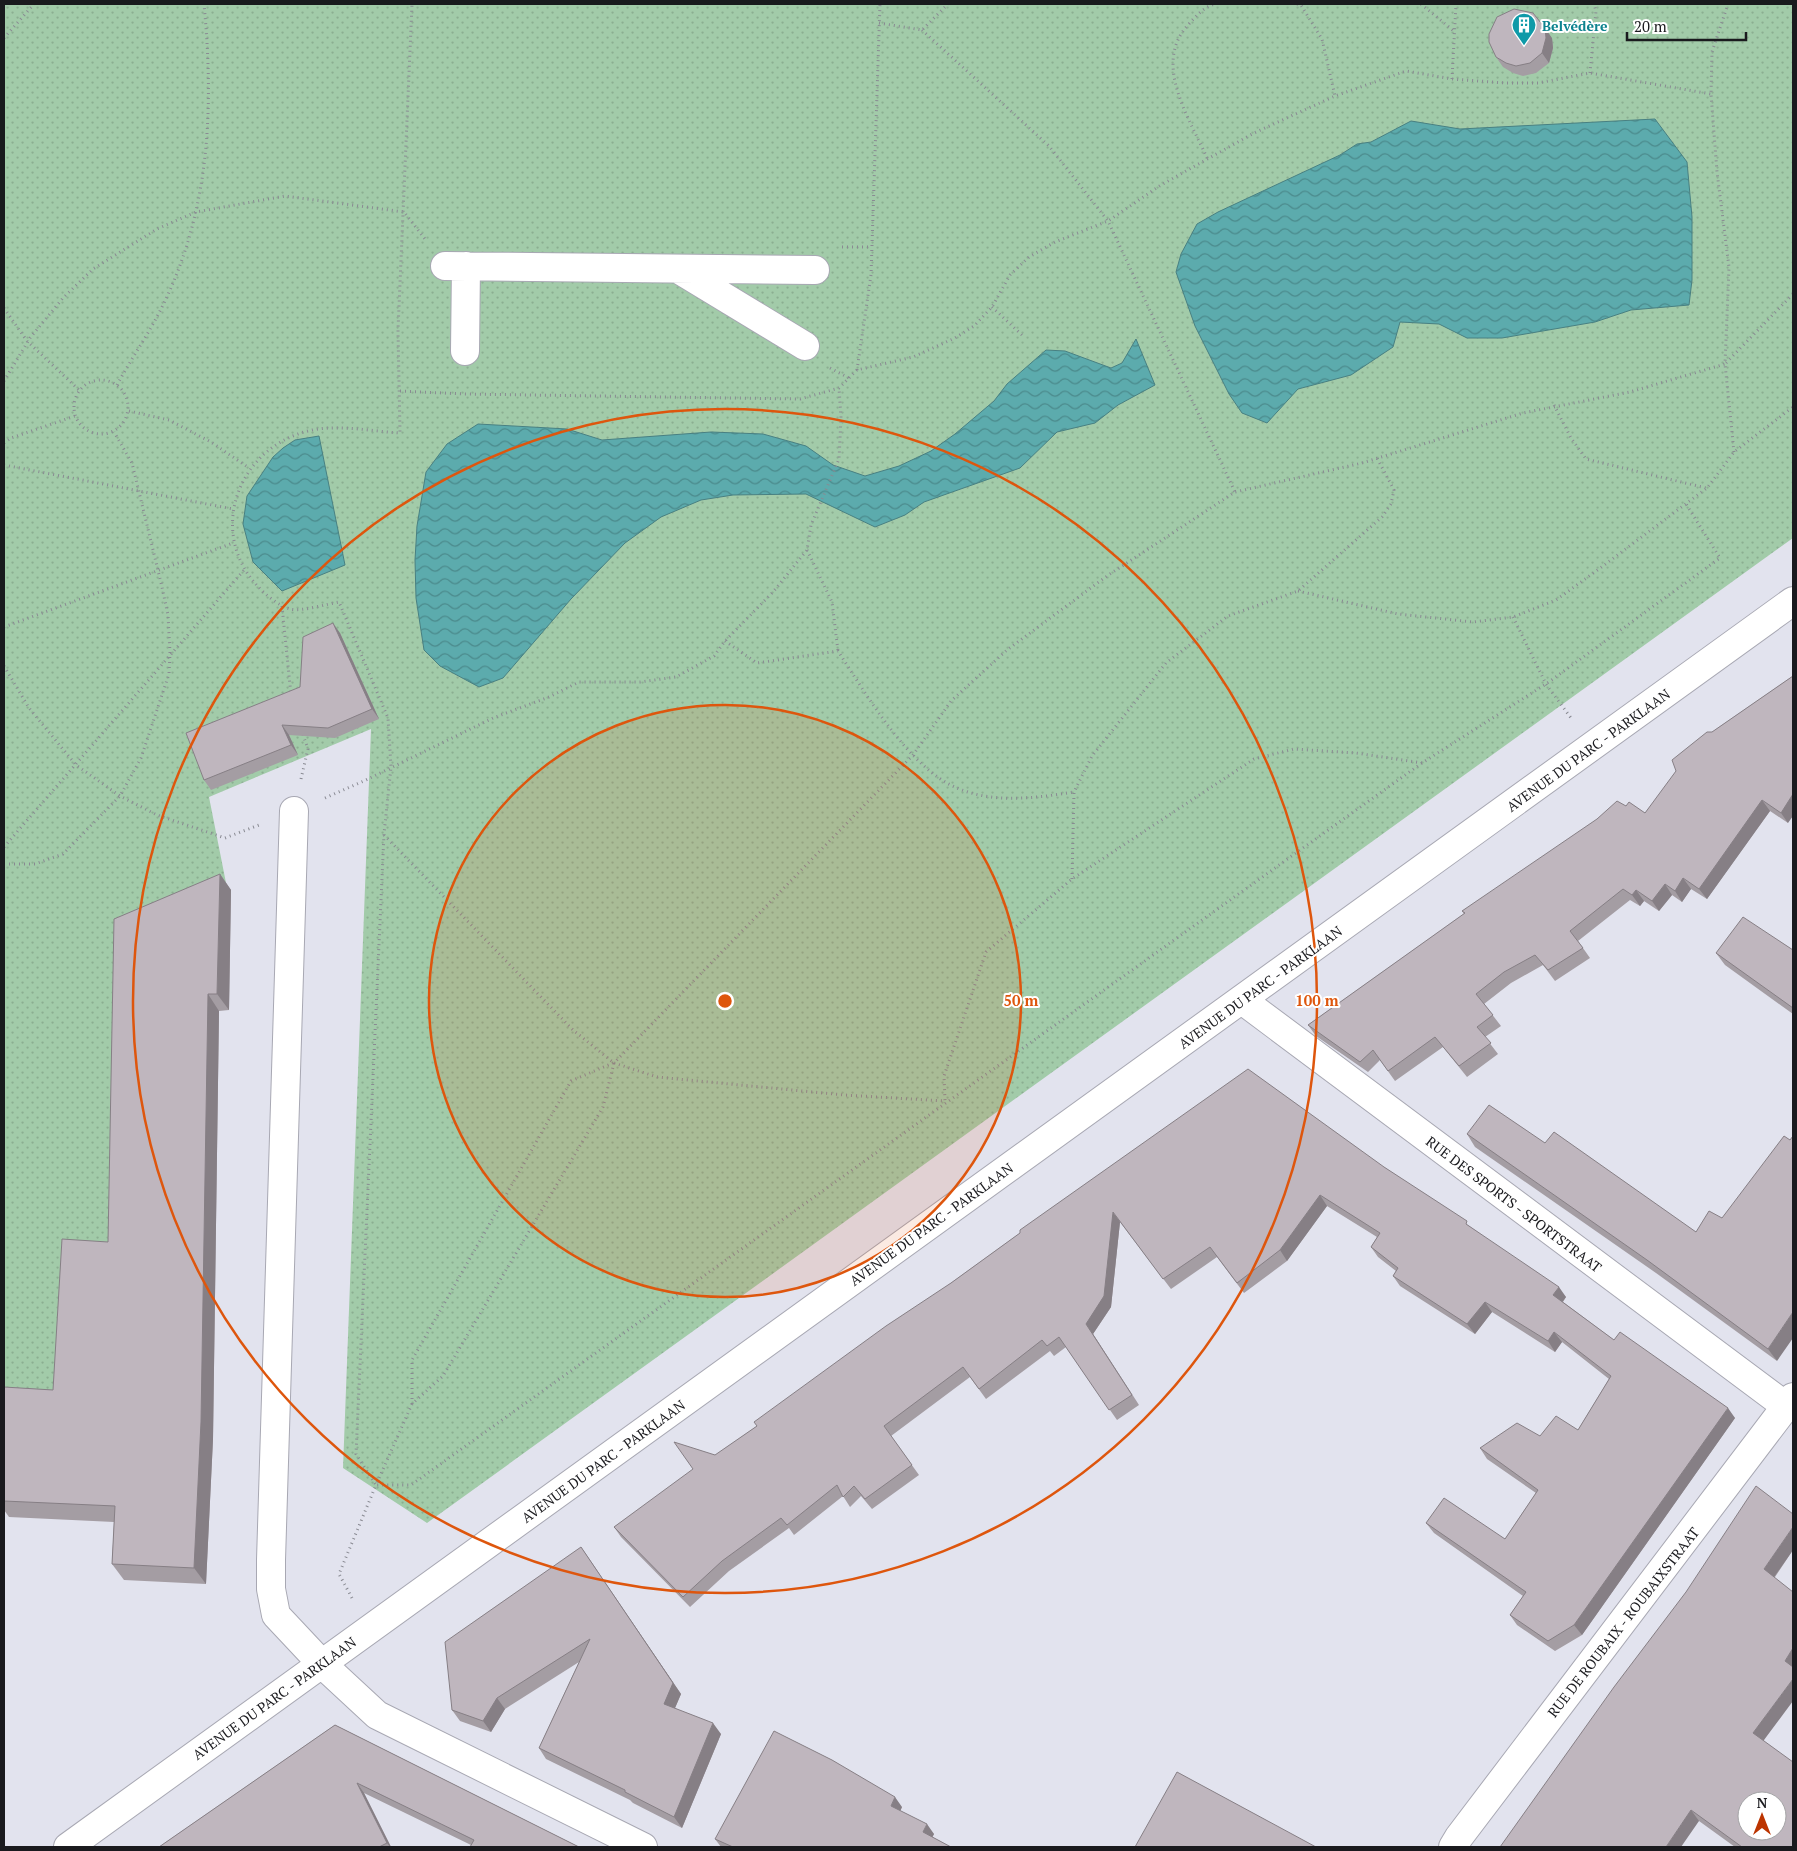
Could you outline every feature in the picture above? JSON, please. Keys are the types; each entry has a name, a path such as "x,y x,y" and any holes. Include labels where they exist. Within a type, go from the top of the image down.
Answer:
{"street":[{"path":"465,351 456,266 815,270"},
{"path":"677,268 805,346"},
{"name":"AVENUE DU PARC - PARKLAAN","path":"68,1847 1793,601"},
{"path":"294,811 271,1589 276,1615 322,1664 377,1715 643,1847"},
{"name":"RUE DES SPORTS - SPORTSTRAAT","path":"1242,1000 1790,1402"},
{"name":"RUE DE ROUBAIX - ROUBAIXSTRAAT","path":"1453,1847 1790,1402"}],"path":[{"path":"4,38 34,4"},
{"path":"117,385 161,308 180,261 196,212 206,160 209,121 207,39 204,4"},
{"path":"376,1485 356,1454 384,834 391,767 388,718 339,602 293,610 282,606 260,590 244,570 234,543 233,509 250,468 278,444 298,434 325,428 400,433 398,330 412,4"},
{"path":"857,370 871,275 880,4"},
{"path":"922,30 948,4"},
{"path":"1207,158 1176,89 1172,68 1175,47 1182,32 1202,12 1215,4"},
{"path":"1300,4 1322,39 1335,96"},
{"path":"1420,4 1455,32"},
{"path":"1452,79 1456,4"},
{"path":"1590,73 1596,11 1594,4"},
{"path":"1728,4 1712,52 1711,94 1717,172 1729,267 1725,364 1734,452"},
{"path":"879,22 922,30 1049,146 1108,221 1235,492"},
{"path":"400,391 473,394 800,399 839,388 857,370 913,357 955,338 974,326 992,307 1010,275 1029,257 1055,242 1108,221 1207,158 1254,133 1335,96 1406,71 1452,79 1538,82 1590,73 1711,94"},
{"path":"4,382 27,342 63,298 93,269 158,229 196,212 285,196 404,212"},
{"path":"838,248 872,247"},
{"path":"412,1404 412,1360 571,1082 614,1063 913,755 951,701 1007,650 1107,576 1235,492 1377,458 1554,405 1630,392 1725,364 1793,294"},
{"path":"992,307 1023,336"},
{"path":"4,308 27,342 79,390"},
{"path":"826,365 849,378"},
{"path":"98,380 117,385 125,394 129,411 122,426 114,432 97,435 88,432 80,426 73,407 79,390 88,382 98,380"},
{"path":"294,811 366,780 493,718 549,697 579,682 640,682 676,677 714,656 725,641 773,592 807,550 811,525 839,459 841,418 839,388"},
{"path":"1554,405 1571,438 1586,459 1707,488"},
{"path":"1298,590 1398,614 1473,622 1513,617 1556,600 1686,504 1707,488 1734,452 1793,407"},
{"path":"129,411 169,420 211,442 250,468"},
{"path":"4,443 75,416"},
{"path":"4,864 34,864 63,854 97,822 120,796 141,758 169,674 168,615 158,571 132,463 114,432"},
{"path":"1072,879 1074,792 1092,756 1166,663 1228,616 1298,590 1382,517 1391,504 1394,490 1377,458"},
{"path":"4,465 233,509"},
{"path":"376,1485 411,1485 945,1101 1422,762 1546,684 1720,558 1686,504"},
{"path":"4,626 234,543"},
{"path":"807,550 832,602 838,651 870,701 913,755 933,774 957,788 989,797 1016,798 1074,792"},
{"path":"4,847 170,653 244,570"},
{"path":"282,606 292,704"},
{"path":"1513,617 1546,684 1591,748"},
{"path":"725,641 757,663 838,651"},
{"path":"4,666 29,708 76,765 120,796 158,815 225,838"},
{"path":"294,811 308,749 301,731"},
{"path":"945,1101 944,1076 986,952 1072,879 1254,759 1294,749 1356,753 1422,762"},
{"path":"384,834 573,1030 614,1063 657,1078 844,1095 945,1101"},
{"path":"369,1630 339,1574 376,1485 412,1404 443,1376 603,1107 614,1063"}],"green space":[{"path":"4,4 1793,4 1793,538 427,1523 343,1468 371,729 209,797 227,888 62,1402 10,1400 4,1511"}],"water":[{"path":"1655,119 1687,162 1692,217 1692,280 1689,305 1631,310 1595,322 1502,338 1467,338 1439,324 1400,322 1393,347 1351,375 1298,389 1267,423 1242,413 1229,394 1195,326 1176,272 1181,254 1197,224 1218,212 1340,155 1357,144 1371,142 1411,121 1460,129"},
{"path":"1136,339 1155,385 1118,405 1095,423 1057,432 1020,468 924,502 905,515 875,527 806,494 733,495 701,500 661,517 625,543 571,599 503,678 479,687 440,666 424,650 416,598 415,560 417,526 426,472 447,444 478,424 567,429 602,440 711,432 763,434 806,446 833,465 865,476 899,466 931,451 955,434 994,401 1007,384 1046,350 1065,351 1111,368 1122,363"},
{"path":"319,436 345,565 282,591 253,562 243,524 247,496 273,457 283,448 295,440"}],"building":[{"name":"Belvédère","path":"1514,9 1533,13 1545,28 1546,38 1542,53 1530,63 1516,66 1496,57 1489,42 1489,34 1497,17"},
{"path":"333,623 372,709 328,728 282,725 291,745 204,780 186,733 300,687 303,637"},
{"path":"1793,676 1793,794 1781,813 1762,800 1699,889 1683,878 1675,891 1665,884 1652,901 1636,890 1632,895 1623,889 1570,931 1583,948 1548,970 1535,955 1504,972 1476,994 1493,1015 1477,1027 1491,1043 1459,1066 1435,1037 1388,1071 1373,1050 1360,1062 1308,1025 1465,913 1462,911 1597,819 1617,801 1626,806 1629,802 1645,813 1676,771 1672,760 1707,732 1712,732"},
{"path":"220,874 217,994 208,994 201,1422 194,1568 112,1564 115,1506 4,1501 4,1387 53,1390 62,1239 108,1242 114,919"},
{"path":"1743,917 1793,950 1793,1008 1716,953"},
{"path":"1248,1069 1384,1167 1467,1221 1466,1224 1559,1287 1553,1295 1614,1340 1620,1332 1728,1408 1574,1625 1548,1641 1510,1615 1526,1592 1426,1523 1444,1498 1505,1539 1538,1490 1480,1448 1517,1423 1540,1436 1556,1416 1578,1430 1611,1376 1554,1332 1548,1341 1485,1302 1467,1324 1393,1276 1398,1268 1371,1247 1380,1233 1320,1195 1280,1250 1237,1283 1210,1247 1163,1279 1113,1212 1104,1296 1086,1324 1132,1395 1109,1410 1059,1337 1047,1346 1042,1340 979,1389 963,1367 884,1426 912,1465 865,1499 854,1486 843,1497 837,1485 787,1525 781,1518 722,1561 683,1597 614,1527 693,1469 674,1442 715,1455 757,1426 754,1422 886,1326 951,1283 1020,1233 1020,1230"},
{"path":"1489,1105 1545,1143 1554,1132 1696,1232 1709,1211 1722,1218 1784,1136 1790,1140 1793,1136 1793,1312 1768,1349 1647,1260 1467,1134"},
{"path":"1756,1486 1793,1514 1793,1527 1764,1569 1793,1592 1793,1648 1785,1661 1793,1667 1793,1679 1753,1733 1793,1762 1793,1847 1742,1847 1691,1810 1666,1847 1500,1847 1614,1687 1686,1592"},
{"path":"581,1547 673,1683 664,1704 713,1723 674,1817 625,1792 625,1790 539,1748 590,1639 497,1698 483,1721 452,1710 445,1642"},
{"path":"335,1725 579,1847 470,1847 474,1840 357,1783 387,1843 379,1847 159,1847"},
{"path":"774,1731 832,1760 895,1797 891,1806 927,1824 923,1832 951,1847 733,1847 715,1839"},
{"path":"1177,1772 1316,1847 1135,1847"}],"place":[{"name":"Belvédère","path":"1524,46"}]}
